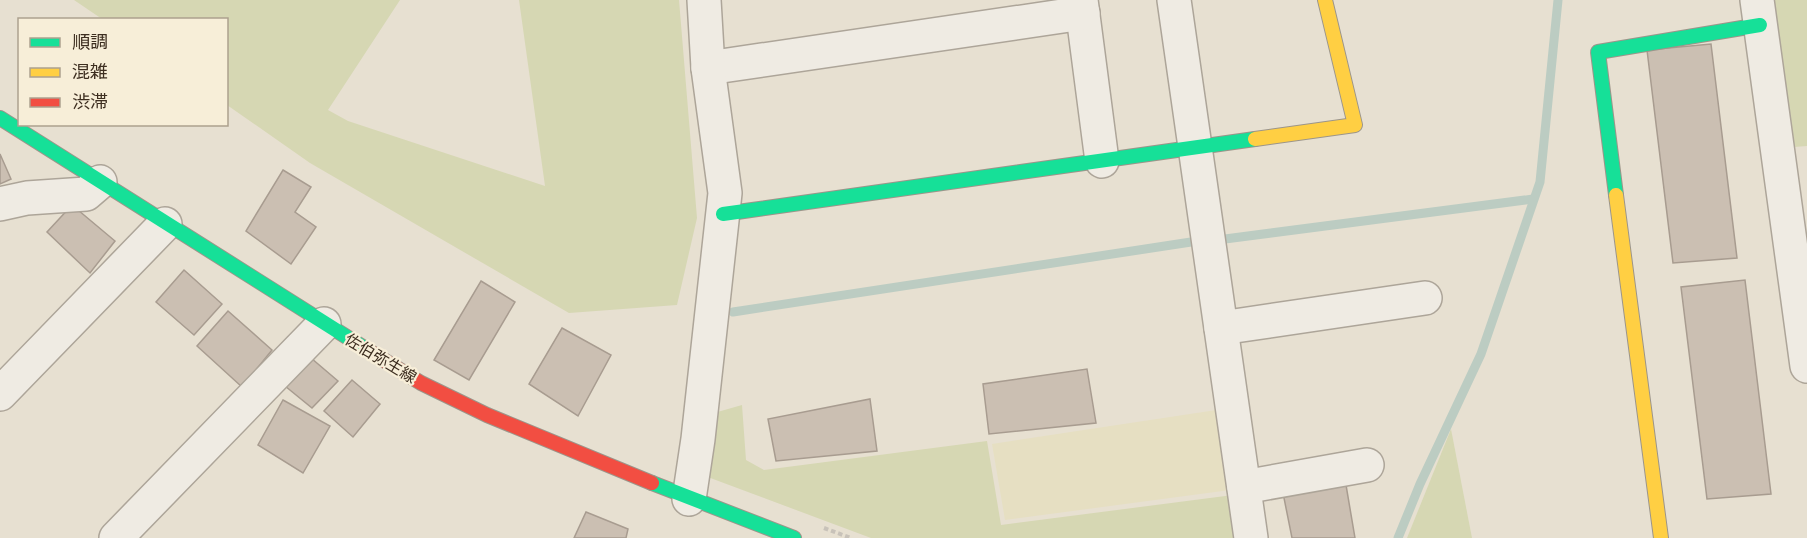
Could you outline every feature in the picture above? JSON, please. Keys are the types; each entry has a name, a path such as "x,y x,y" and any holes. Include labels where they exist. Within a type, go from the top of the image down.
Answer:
{"street":[{"path":"689,499 698,439 725,193 708,68 704,0"},
{"path":"1174,0 1251,538"},
{"path":"723,214 1355,125 1326,0"},
{"path":"708,68 1082,7 1102,161"},
{"path":"1662,538 1598,52 1758,12 1807,366"},
{"name":"佐伯弥生線","path":"0,118 165,224 421,383 487,415 689,499 794,538"},
{"path":"0,204 27,198 86,194 100,182"},
{"path":"0,393 165,224"},
{"path":"1221,328 1425,298"},
{"path":"116,538 324,324"},
{"path":"1244,487 1367,465"}],"shaded area":[{"path":"1223,409 1230,490 1005,520 992,444"}],"green space":[{"path":"74,0 400,0 328,110 348,121 545,186 519,0 679,0 697,218 677,305 569,313 310,163 228,106 228,18 101,18"},
{"path":"1772,0 1807,0 1807,146 1794,147"},
{"path":"742,405 746,460 764,470 987,441 1001,525 1233,495 1238,538 871,538 705,476 714,413"},
{"path":"1451,429 1472,538 1407,538"}],"building":[{"path":"1711,44 1737,258 1673,263 1647,50"},
{"path":"0,154 11,179 0,184"},
{"path":"283,170 311,187 295,212 316,227 291,264 246,231"},
{"path":"72,205 115,241 90,273 47,232"},
{"path":"184,270 222,304 194,335 156,302"},
{"path":"1745,280 1771,494 1707,499 1681,287"},
{"path":"481,281 515,302 469,380 434,360"},
{"path":"228,311 272,350 242,387 197,346"},
{"path":"562,328 611,355 578,416 529,384"},
{"path":"311,358 338,381 312,408 285,386"},
{"path":"1087,369 1096,423 989,434 983,384"},
{"path":"352,380 380,404 353,437 324,411"},
{"path":"870,399 877,451 776,461 768,419"},
{"path":"283,400 330,426 303,473 258,445"},
{"path":"1346,485 1355,538 1292,538 1283,493"},
{"path":"586,512 628,529 626,538 574,538"}],"waterway":[{"path":"1398,538 1420,484 1481,354 1540,182 1558,0"},
{"path":"1225,239 1533,199"},
{"path":"733,312 1191,242"}],"traffic: fast":[{"path":"1616,195 1598,52 1760,25"},
{"path":"0,118 369,351"},
{"path":"723,214 1255,139"},
{"path":"652,483 794,538"}],"traffic: slow":[{"path":"1255,139 1355,125 1325,0"},
{"path":"1616,195 1661,538"}],"traffic: jam":[{"path":"369,351 421,383 487,415 652,483"}]}
